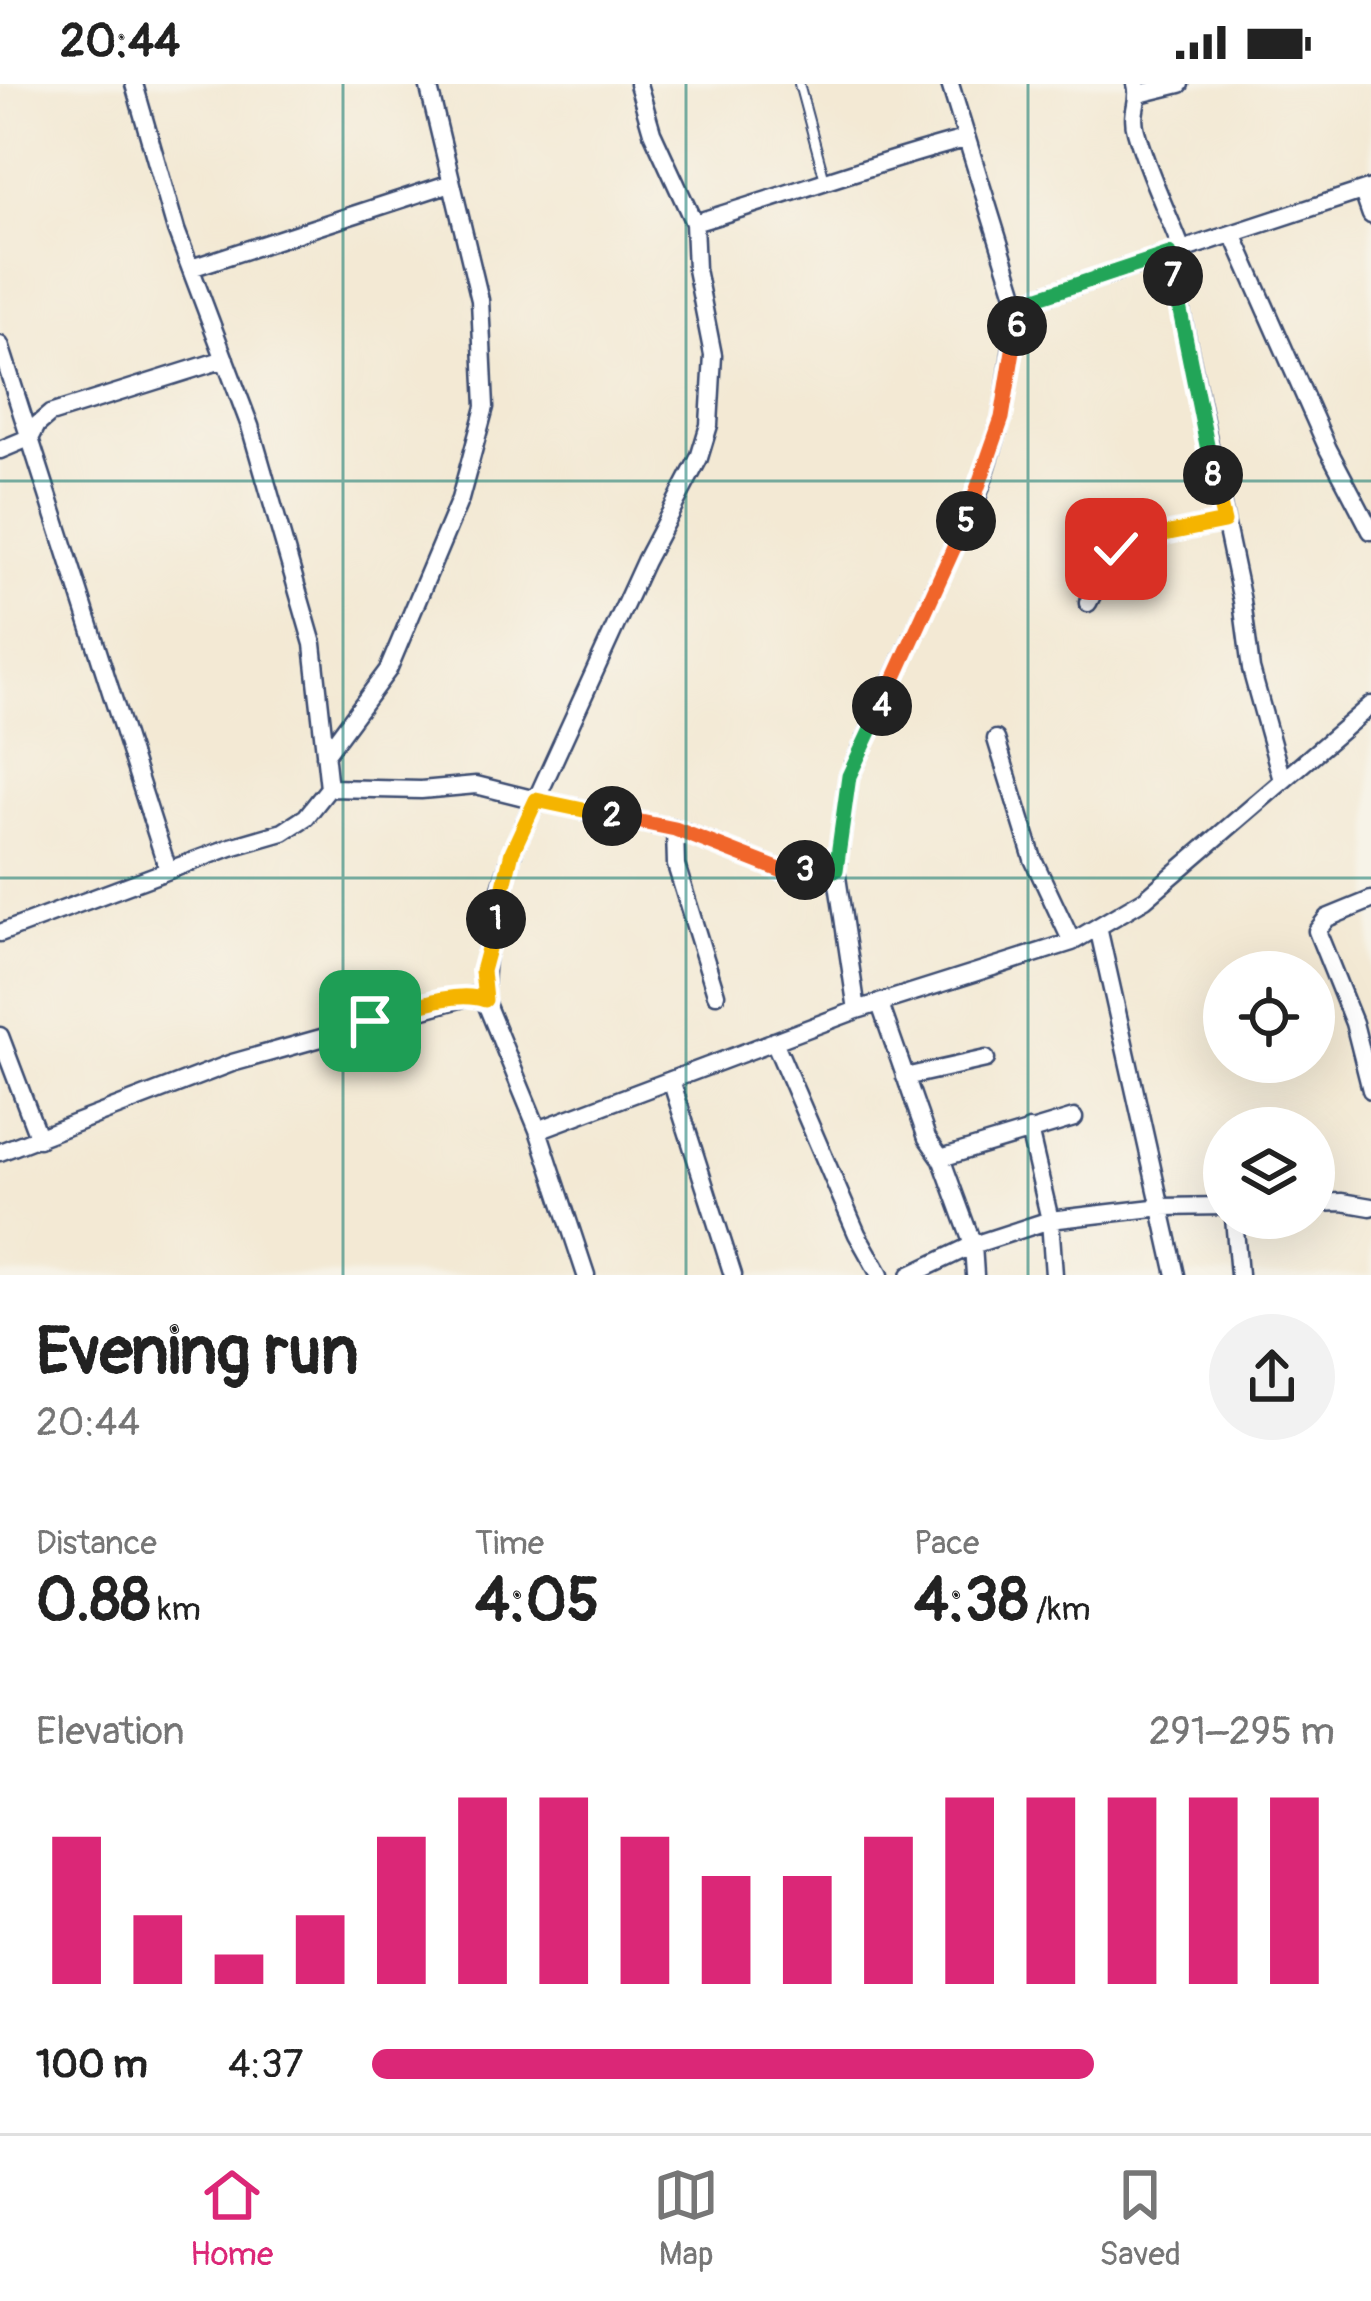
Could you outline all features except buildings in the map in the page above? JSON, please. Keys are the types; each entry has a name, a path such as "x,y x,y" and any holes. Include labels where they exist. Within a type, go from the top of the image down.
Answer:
{"street":[{"path":"0,933 283,832 306,817 329,788 313,644 250,426 176,230 134,84"},
{"path":"325,755 388,670 460,499 484,407 480,300 428,84"},
{"path":"586,1275 538,1130 485,1000 482,971 507,872 536,800 645,561 699,458 709,425 713,355 696,269 694,223 652,132 638,84"},
{"path":"857,1010 836,870 849,776 978,495 1002,418 1018,304 950,84"},
{"path":"1180,84 1137,89 1132,113 1176,252 1251,669 1282,780"},
{"path":"694,223 868,165 965,139"},
{"path":"191,268 452,183"},
{"path":"1018,304 1367,190 1371,215"},
{"path":"1233,234 1328,449 1371,531"},
{"path":"0,345 168,870"},
{"path":"0,450 31,437 50,414 225,359"},
{"path":"1088,603 1116,549 1130,541 1224,522"},
{"path":"538,1130 857,1010 1072,942 1144,899 1371,705"},
{"path":"996,739 1033,859 1072,942"},
{"path":"329,788 421,790 476,785 675,829 780,870 836,870"},
{"path":"675,829 676,865 716,994"},
{"path":"1371,900 1328,918 1317,931 1366,1044 1371,1090"},
{"path":"1098,926 1176,1275"},
{"path":"0,1152 232,1063 450,999 471,995 485,1000"},
{"path":"880,1004 926,1138 941,1159 974,1245 976,1275"},
{"path":"0,1036 39,1138"},
{"path":"774,1041 857,1234 880,1275"},
{"path":"905,1077 986,1059"},
{"path":"671,1080 733,1275"},
{"path":"941,1159 1074,1118"},
{"path":"1029,1130 1050,1220 1054,1275"},
{"path":"1335,1202 1371,1207"},
{"path":"910,1275 974,1245 1050,1220 1203,1206"},
{"path":"1236,1239 1239,1275"}],"lane":[{"path":"799,84 826,181"}],"route":[{"path":"370,1021 471,995 485,1000 482,971 512,852 536,800 675,829 780,870 836,870 849,776 978,495 1002,418 1018,304 1169,254 1224,522 1130,541 1116,549"}]}
